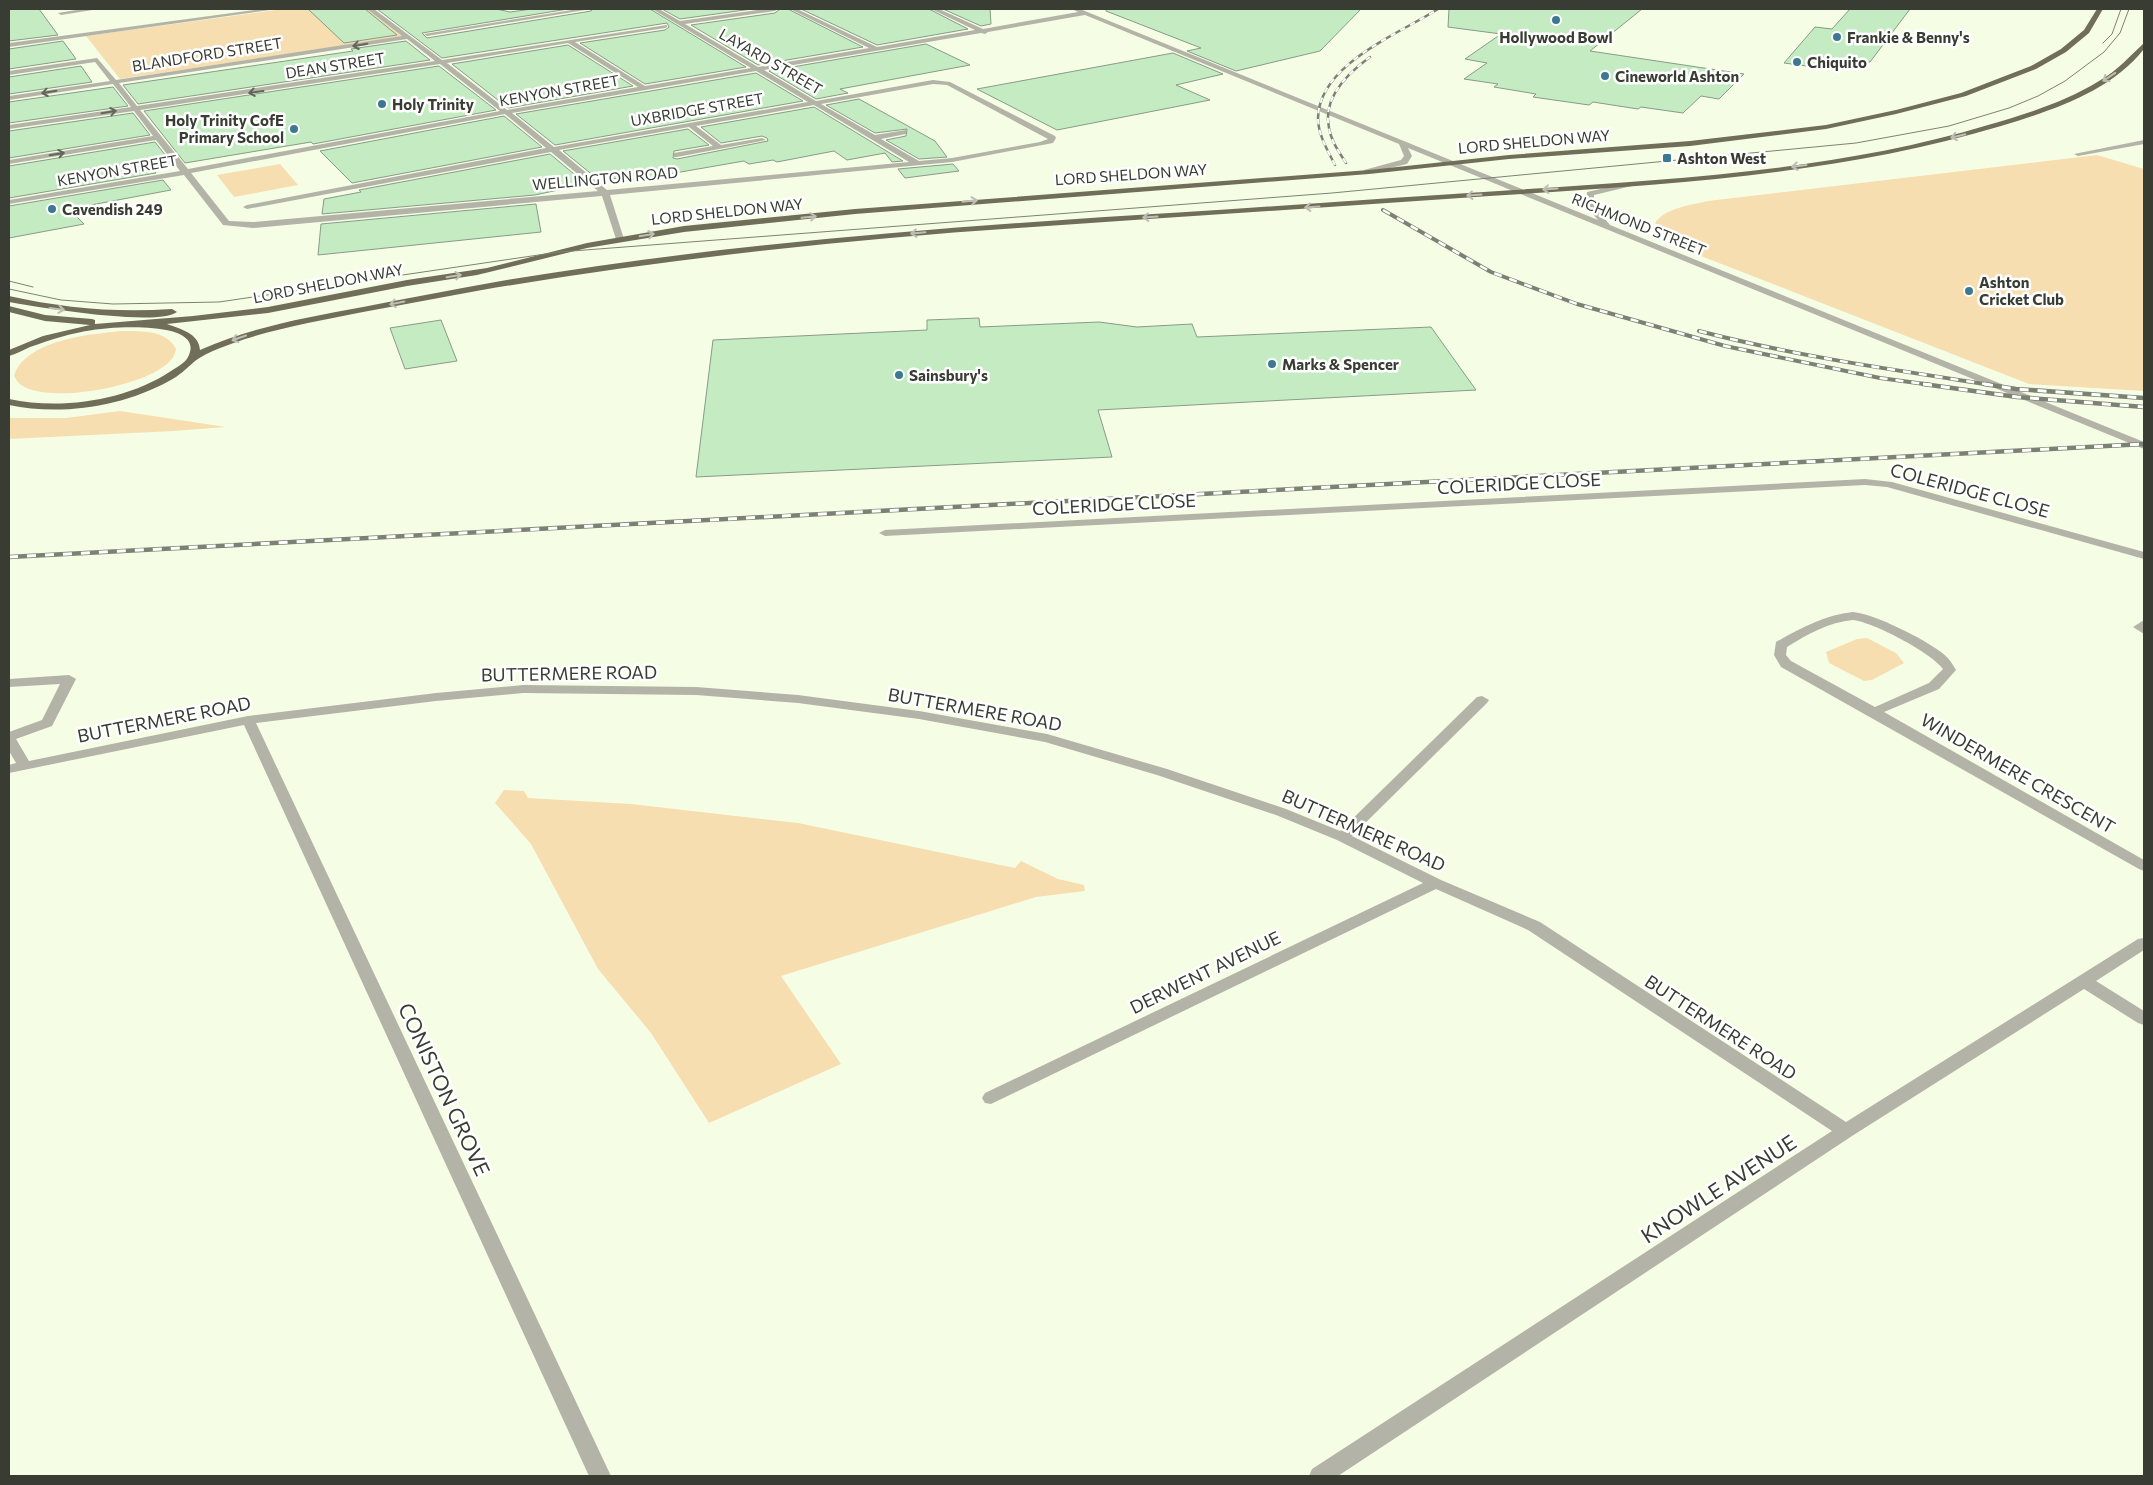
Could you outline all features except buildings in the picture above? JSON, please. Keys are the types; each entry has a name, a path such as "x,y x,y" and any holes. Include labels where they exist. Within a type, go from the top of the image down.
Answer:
{"highway":[{"name":"LORD SHELDON WAY","path":"138,324 250,313 406,283 487,270 620,239 681,229 1008,198 1367,172 1748,137 1866,119 1926,105 1992,86 2061,53 2095,22 2100,9"},
{"name":"LORD SHELDON WAY","path":"193,357 243,336 320,318 479,287 712,253 952,230 1634,183 1752,173 1836,162 1924,146 1989,128 2051,107 2090,90 2122,68 2140,52 2144,44"},
{"path":"9,299 53,309 113,313 167,313 238,308 406,283"},
{"path":"9,309 46,318 117,325"},
{"path":"9,353 27,344 56,334 117,325 138,324 161,326 186,335 194,342 196,350 193,357 177,373 137,392 105,400 52,406 9,402"}],"street":[{"path":"59,11 96,9"},
{"path":"9,46 274,9"},
{"path":"370,9 506,112 604,192 608,198 612,218 620,239"},
{"path":"427,34 588,9"},
{"name":"LAYARD STREET","path":"655,9 917,163"},
{"path":"679,23 775,9"},
{"path":"793,9 878,50"},
{"path":"934,9 985,32"},
{"path":"1075,9 1086,13"},
{"path":"59,11 68,21"},
{"path":"523,13 530,17"},
{"name":"KENYON STREET","path":"9,202 186,172 506,112 985,32 1086,13"},
{"name":"RICHMOND STREET","path":"1086,13 2144,446"},
{"name":"DEAN STREET","path":"9,127 265,90 665,26"},
{"path":"74,28 80,36"},
{"name":"BLANDFORD STREET","path":"9,98 408,37"},
{"path":"569,41 645,89"},
{"path":"9,73 97,60 186,172"},
{"name":"UXBRIDGE STREET","path":"247,207 689,124 923,83 948,83 1052,138 1050,141 1041,144 987,154"},
{"path":"689,124 719,147"},
{"path":"874,138 903,132"},
{"path":"9,162 158,137"},
{"path":"677,155 762,140"},
{"path":"1367,172 1404,162 1408,156 1402,142"},
{"path":"2078,154 2144,142"},
{"name":"WELLINGTON ROAD","path":"186,172 226,223 253,225 917,163 987,154"},
{"path":"1608,226 1590,206 1590,194 1634,183"},
{"path":"269,203 276,209"},
{"name":"COLERIDGE CLOSE","path":"885,533 1865,482 1888,484 2144,556"},
{"name":"WINDERMERE CRESCENT","path":"1874,712 1934,686 1950,670 1944,660 1931,650 1862,617 1839,618 1798,634 1781,645 1780,655 1786,664 2144,866"},
{"path":"2144,624 2139,627 2144,630"},
{"path":"9,683 69,679 47,723 9,738 24,765"},
{"name":"BUTTERMERE ROAD","path":"9,769 248,720 522,689 696,691 798,700 919,715 1047,738 1162,772 1281,812 1534,926 1846,1132"},
{"path":"1342,838 1482,700"},
{"name":"CONISTON GROVE","path":"248,720 600,1476"},
{"name":"DERWENT AVENUE","path":"991,1098 1436,883"},
{"name":"KNOWLE AVENUE","path":"1320,1476 1846,1132 2144,943"},
{"path":"2085,982 2144,1019"}],"shaded area":[{"path":"283,9 369,9 403,37 120,79 86,36"},
{"name":"Ashton Cricket Club","path":"2097,155 2144,169 2144,391 2029,384 1683,249 1670,239 1664,231 1660,231 1655,223 1659,218 1672,211 1708,201"},
{"path":"280,164 298,185 234,197 217,175"},
{"path":"122,331 160,335 172,343 176,349 174,356 159,369 142,378 122,385 75,393 35,391 21,385 14,376 20,364 31,354 45,347 77,337"},
{"path":"120,411 226,427 9,439 9,418 66,418"},
{"path":"1867,638 1896,653 1904,663 1872,680 1864,681 1829,663 1826,652 1857,639"},
{"path":"504,790 524,791 528,798 631,804 798,823 1015,868 1021,861 1058,879 1084,885 1085,891 1036,897 781,976 841,1064 709,1123 651,1033 598,969 531,844 495,803"}],"tram line":[{"path":"2103,43 2112,34 2121,9"},
{"path":"9,289 61,300 113,304 219,302 559,252 1332,193 1856,143 1949,126 2009,108 2038,96 2065,81 2104,52 2120,33 2129,9"},
{"path":"9,281 33,287"}],"railway":[{"path":"1335,165 1318,124 1322,99 1332,82 1346,66 1364,53 1438,9"},
{"path":"1346,163 1330,133 1329,107 1339,87 1353,71 1370,57"},
{"path":"1383,210 1491,272 1577,304 1725,346 1880,378 1932,385"},
{"path":"1699,331 1808,355 1992,385"},
{"path":"1923,384 2017,397 2144,407"},
{"path":"1984,384 2016,389 2144,398"},
{"path":"9,557 2144,444"}],"place":[{"name":"Hollywood Bowl","path":"1556,20"},
{"name":"Frankie & Benny's","path":"1837,37"},
{"name":"Chiquito","path":"1797,62"},
{"name":"Cineworld Ashton","path":"1605,76"},
{"name":"Holy Trinity","path":"382,104"},
{"name":"Holy Trinity CofE Primary School","path":"294,129"},
{"name":"Ashton West","path":"1667,158"},
{"name":"Cavendish 249","path":"52,209"},
{"name":"Ashton Cricket Club","path":"1969,291"},
{"name":"Marks & Spencer","path":"1272,364"},
{"name":"Sainsbury's","path":"899,375"}]}
